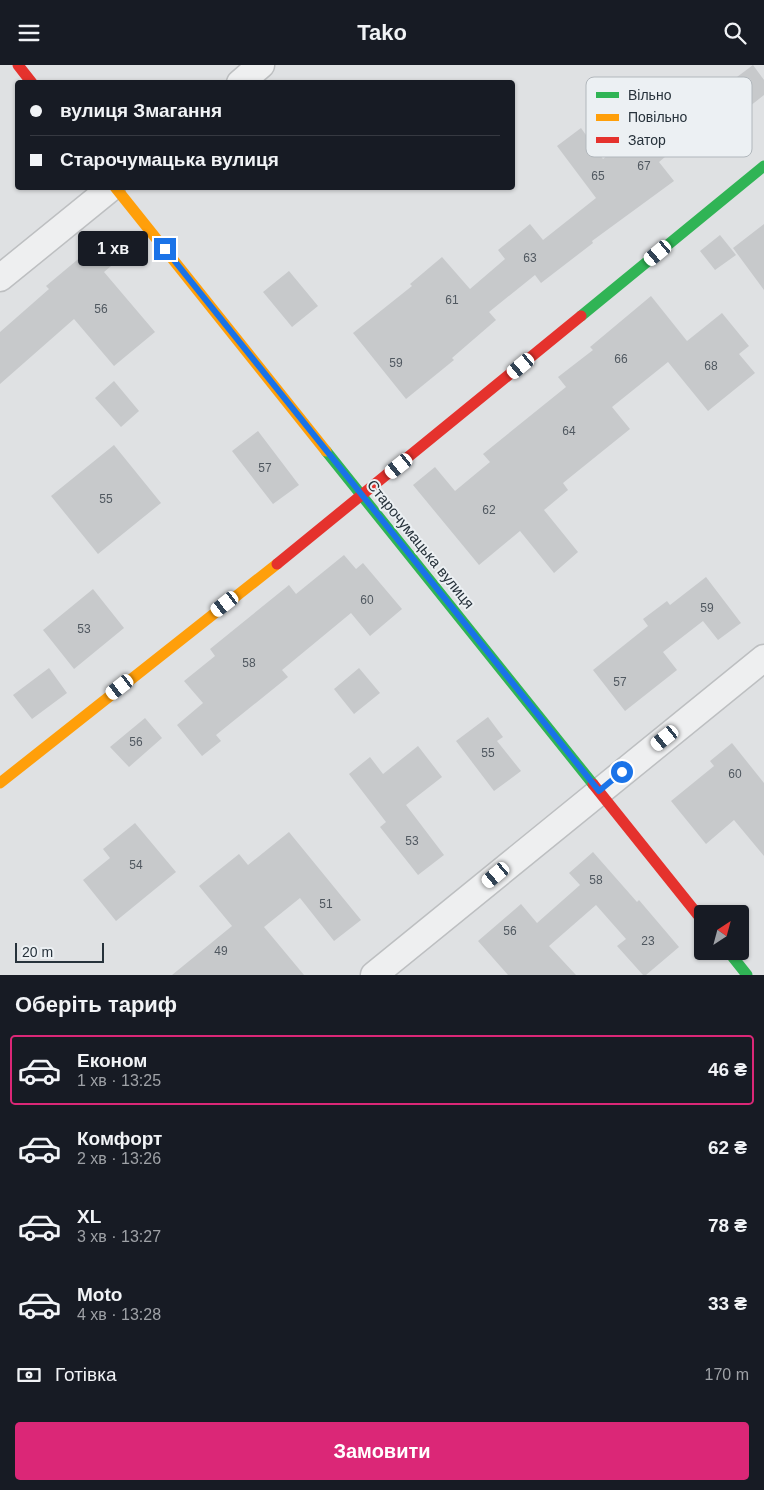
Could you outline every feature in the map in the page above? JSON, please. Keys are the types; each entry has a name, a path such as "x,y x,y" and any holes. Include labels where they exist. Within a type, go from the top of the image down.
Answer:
{"street":[{"path":"18,65 30,80"},
{"path":"244,80 261,65"},
{"path":"0,783 362,496 764,166"},
{"path":"0,278 110,190"},
{"name":"Старочумацька вулиця","path":"116,190 694,910"},
{"path":"374,975 764,658"},
{"path":"735,960 747,975"}],"building":[{"path":"753,65 764,80 764,95 752,104 752,77 737,77"},
{"path":"581,128 586,135 586,157 602,157 603,159 606,157 665,157 659,162 674,181 592,241 593,243 541,283 535,275 489,312 496,320 452,358 454,360 406,399 353,333 412,286 410,284 442,257 470,289 505,259 498,250 530,224 543,240 596,198 557,146"},
{"path":"764,224 764,290 733,248"},
{"path":"107,235 124,255 104,272 155,332 114,366 74,319 0,384 0,332 49,289 46,286"},
{"path":"720,235 736,255 715,270 700,251"},
{"path":"289,271 318,306 292,327 263,292"},
{"path":"651,296 687,341 722,313 749,346 739,354 755,373 708,411 668,362 612,407 630,429 563,483 568,490 544,510 578,552 554,573 520,531 479,565 413,485 435,467 455,491 490,462 483,454 566,387 558,377 593,350 590,347"},
{"path":"114,381 139,411 121,427 95,398"},
{"path":"258,431 299,485 273,504 232,451"},
{"path":"114,445 161,503 98,554 51,496"},
{"path":"344,555 356,569 363,563 402,609 370,636 351,613 282,670 288,677 216,735 221,741 202,756 177,725 203,703 184,681 215,656 210,649 289,585 296,594"},
{"path":"706,577 741,623 718,640 703,621 663,652 677,670 625,711 593,670 648,626 643,619 667,601 670,605"},
{"path":"93,589 124,628 74,669 43,630"},
{"path":"49,668 67,693 32,719 13,695"},
{"path":"359,668 380,693 354,714 334,689"},
{"path":"488,717 503,737 497,741 521,771 494,791 456,741"},
{"path":"145,718 162,738 129,767 110,747"},
{"path":"732,743 764,783 764,856 734,820 706,844 671,801 714,766 710,761"},
{"path":"418,746 442,777 406,805 444,855 418,875 380,827 386,822 349,774 370,757 383,774"},
{"path":"135,823 176,872 116,921 83,880 110,858 103,849"},
{"path":"289,832 361,920 334,941 300,898 264,927 304,975 172,975 232,926 199,886 239,854 248,865"},
{"path":"593,852 637,902 639,900 679,947 646,975 643,975 617,946 626,939 596,905 549,946 576,975 508,975 478,941 521,904 537,923 580,885 569,873"}],"traffic: fast":[{"path":"581,316 764,166"},
{"path":"326,451 593,784"},
{"path":"735,960 747,975"}],"traffic: slow":[{"path":"117,190 326,451"},
{"path":"0,783 277,564"}],"traffic: jam":[{"path":"18,65 30,80"},
{"path":"277,564 581,316"},
{"path":"593,784 694,910"}],"route":[{"path":"165,249 599,791 622,772"}]}
